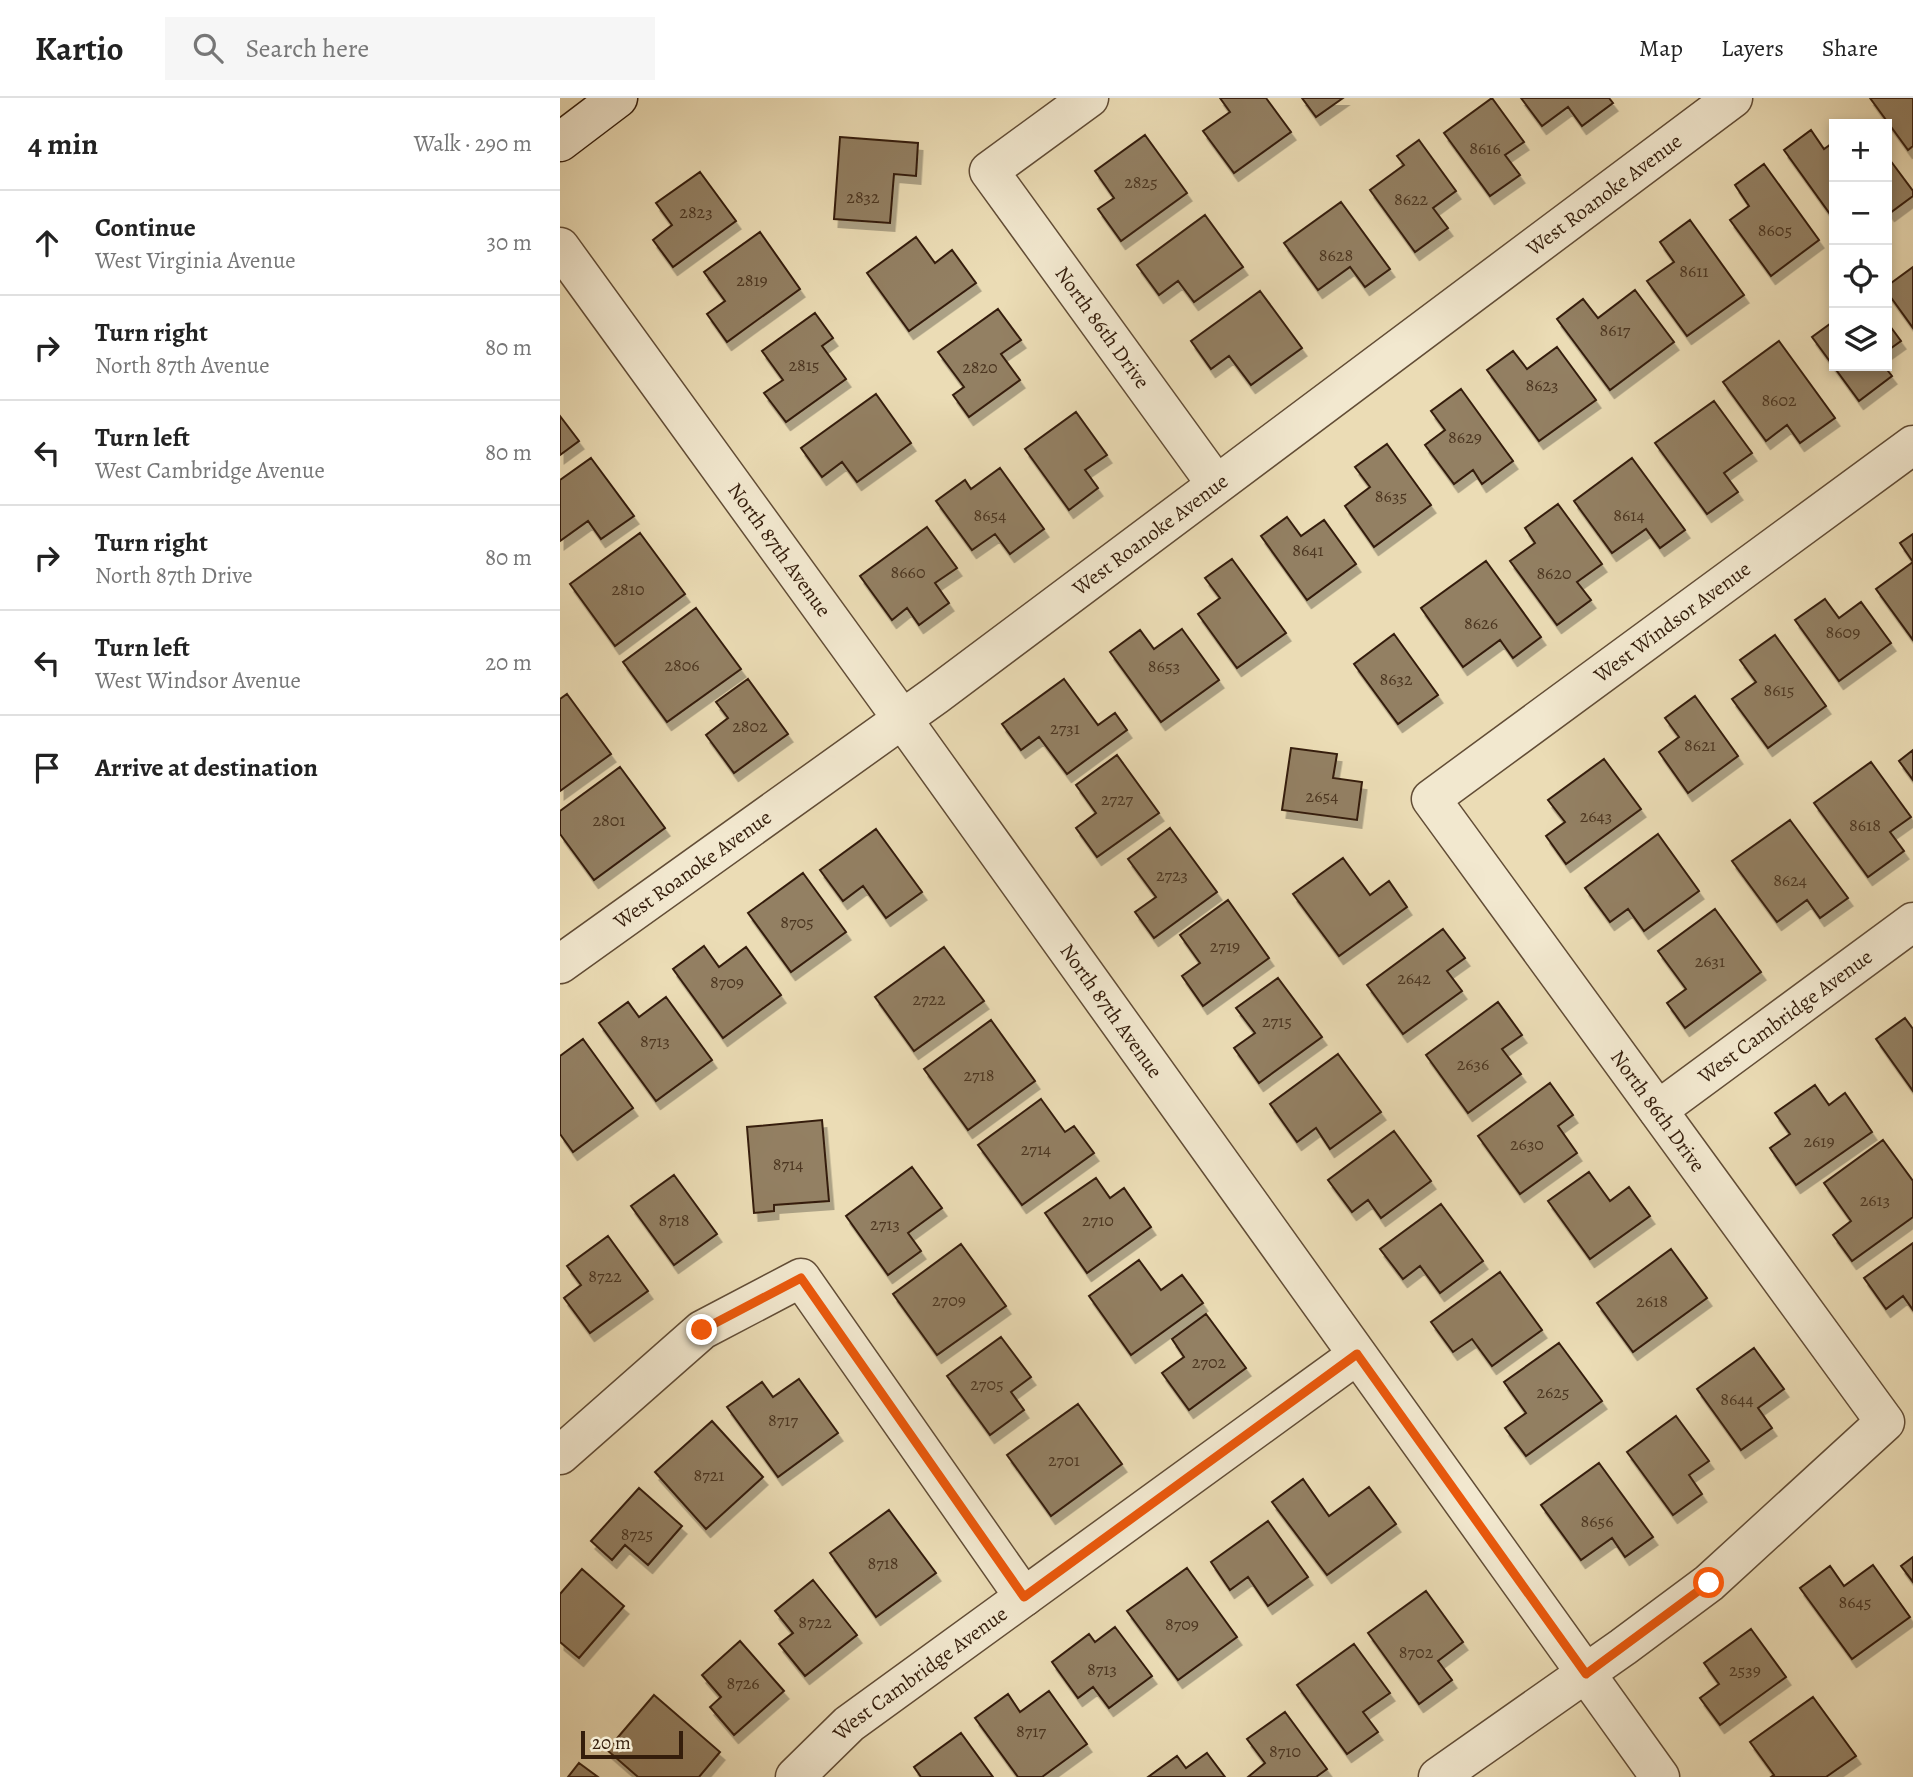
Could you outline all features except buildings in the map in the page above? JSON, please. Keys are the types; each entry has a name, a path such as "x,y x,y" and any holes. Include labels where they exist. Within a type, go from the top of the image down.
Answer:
{"street":[{"path":"560,142 618,98"},
{"name":"North 86th Drive","path":"1089,98 989,171 1216,484"},
{"name":"West Roanoke Avenue","path":"562,958 903,720 1733,98"},
{"name":"North 87th Avenue","path":"560,247 903,720 1660,1777"},
{"name":"West Windsor Avenue","path":"1431,799 1913,445"},
{"name":"North 86th Drive","path":"1431,799 1885,1422 1709,1583 1586,1674"},
{"name":"West Cambridge Avenue","path":"1658,1110 1913,922"},
{"path":"560,1455 702,1330 801,1278 1024,1597"},
{"name":"West Cambridge Avenue","path":"796,1777 849,1724 1357,1354"},
{"path":"1438,1777 1586,1674"}],"route":[{"path":"702,1330 801,1278 1024,1597 1357,1354 1586,1674 1709,1583"}]}
